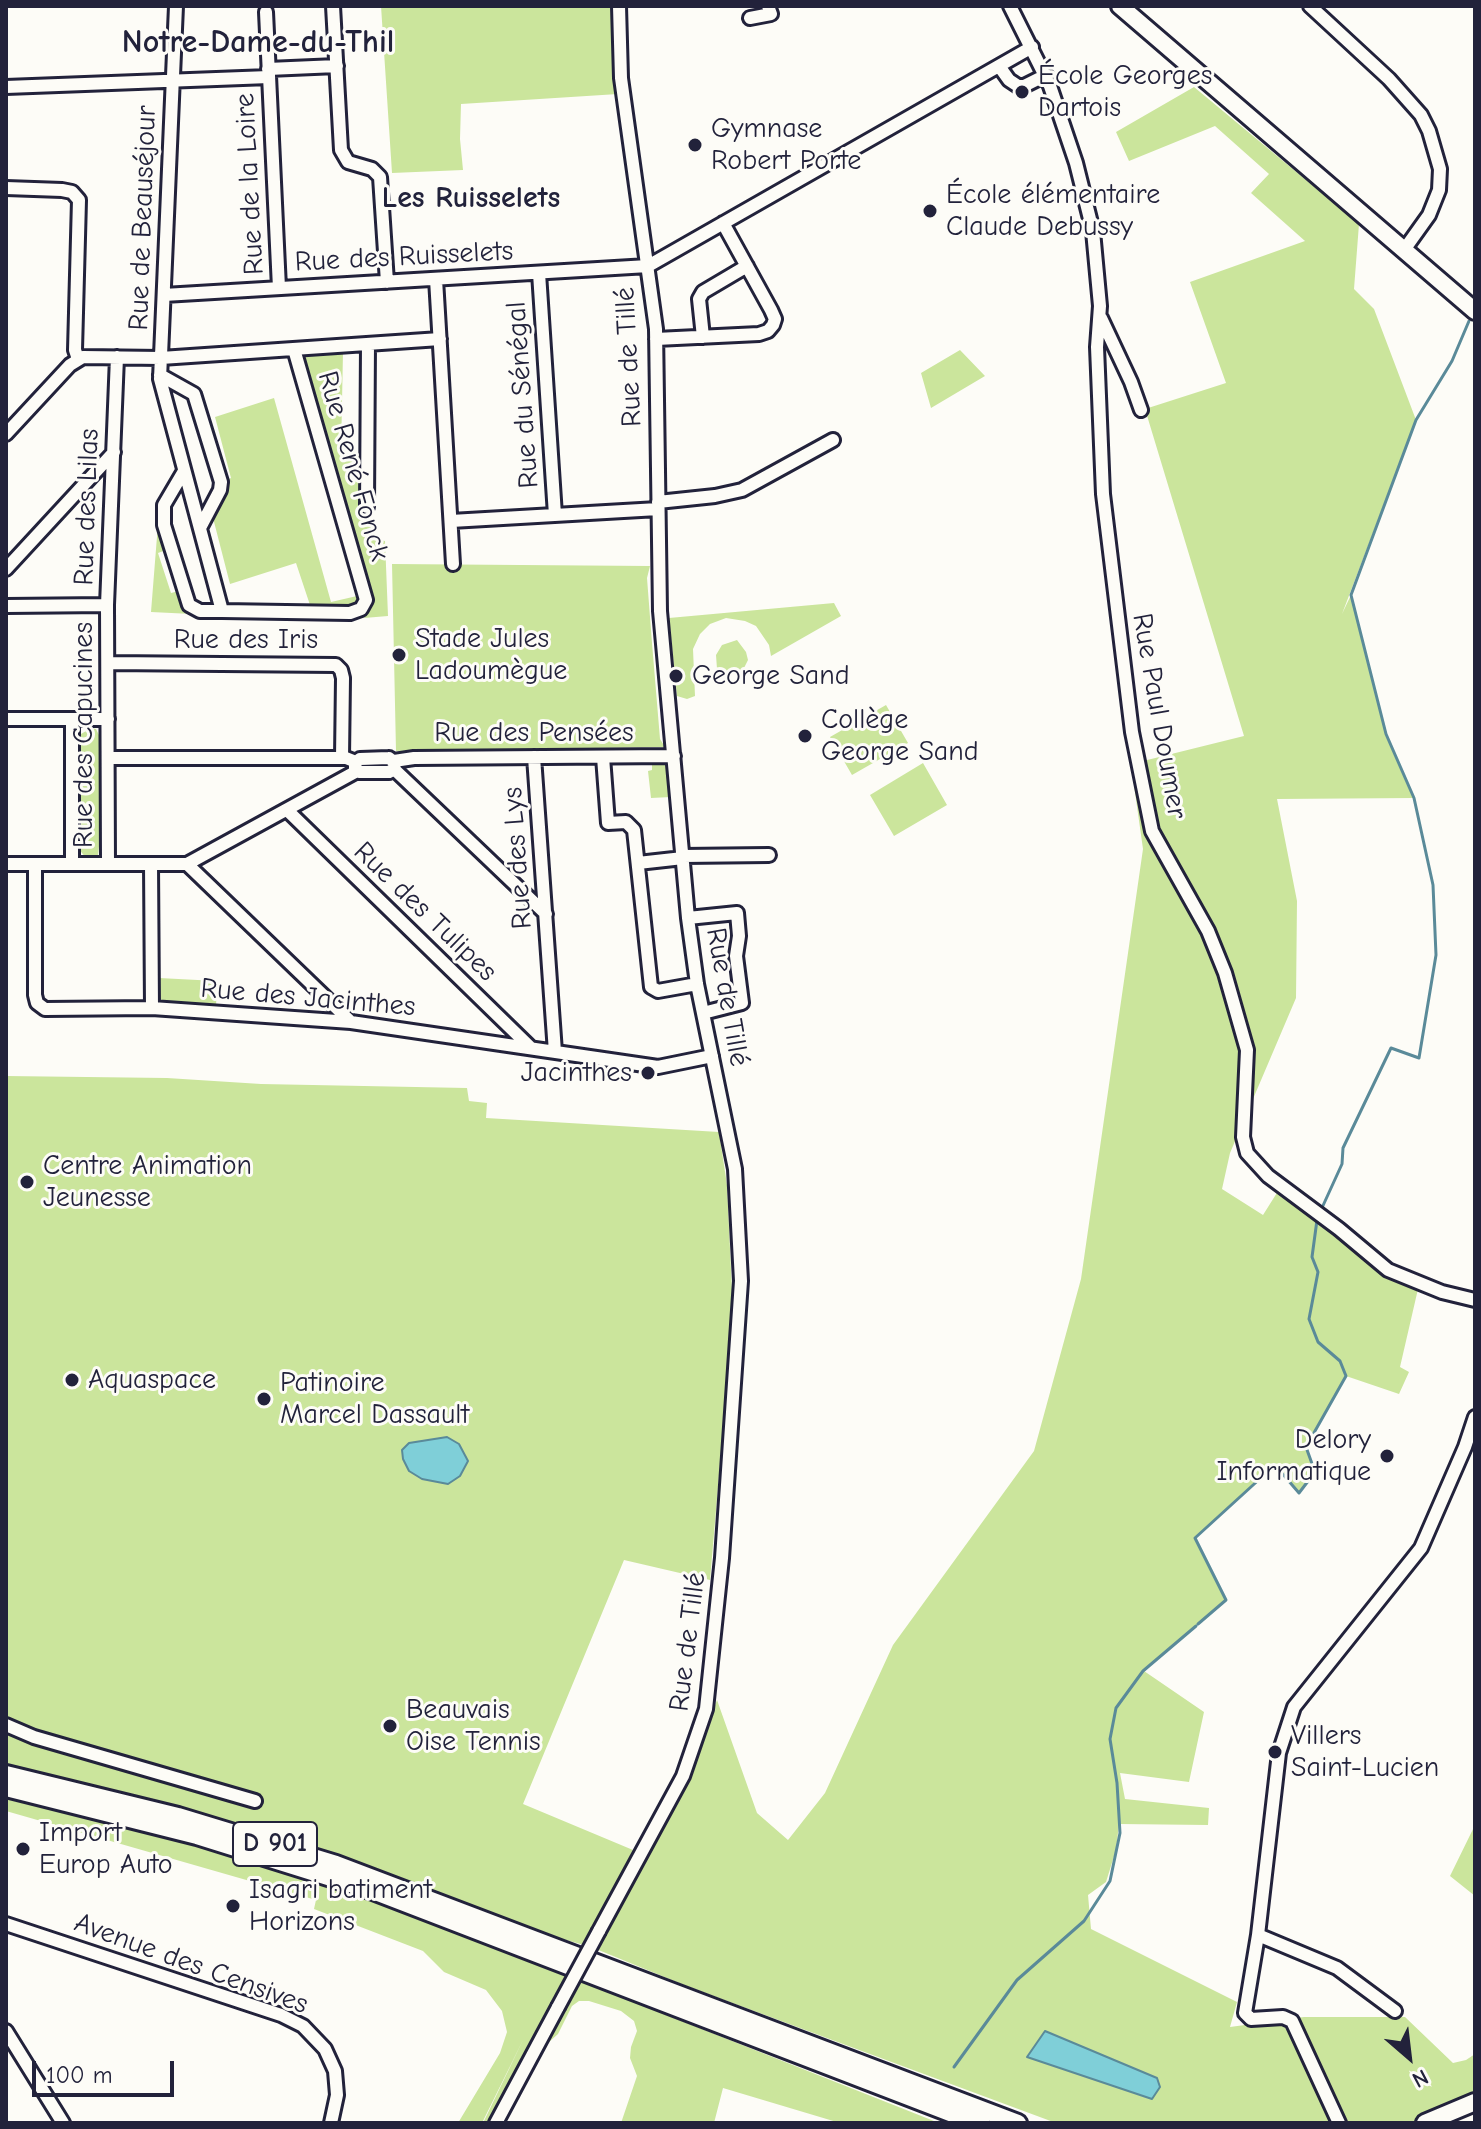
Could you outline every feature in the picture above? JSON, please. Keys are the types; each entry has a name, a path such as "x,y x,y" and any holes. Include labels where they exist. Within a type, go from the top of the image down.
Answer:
{"main road":[{"path":"1120,6 1475,311"},
{"name":"D 901","path":"9,1778 126,1816 268,1856 383,1895 975,2121"},
{"name":"D 901","path":"9,1778 178,1816 336,1864 1018,2123"},
{"path":"6,1796 85,1812 126,1816"},
{"path":"1425,2123 1475,2102"}],"street":[{"name":"Rue de Beauséjour","path":"176,6 161,389 222,611"},
{"path":"333,6 341,154 348,162 375,170 381,181 387,282"},
{"name":"Rue de Tillé","path":"496,2123 677,1788 699,1734 713,1658 741,1289 736,1180 697,984 688,918 660,611 656,339 621,78 619,6"},
{"path":"750,18 771,14 768,6"},
{"name":"Rue Paul Doumer","path":"1010,6 1046,75 1085,195 1098,263 1100,458 1106,529 1132,732 1152,831 1208,931 1225,973 1247,1050 1243,1137 1247,1153 1268,1176 1388,1270 1442,1292 1475,1300"},
{"path":"1310,6 1373,63 1421,115 1440,169 1441,184 1435,203 1404,250"},
{"name":"Rue de la Loire","path":"266,12 279,288"},
{"path":"648,266 1032,47"},
{"path":"6,87 173,81 337,66"},
{"path":"999,66 1018,86 1046,75"},
{"path":"6,188 68,190 79,200 75,350 78,359"},
{"path":"656,339 759,334 773,325 775,319 771,310 723,223"},
{"name":"Rue des Ruisselets","path":"164,295 648,266"},
{"path":"703,337 699,299 703,292 747,266"},
{"name":"Rue du Sénégal","path":"539,273 555,515"},
{"path":"436,279 453,564"},
{"path":"1100,315 1141,410"},
{"path":"8,427 78,359 161,358 440,339"},
{"path":"367,507 368,344"},
{"name":"Rue René Fonck","path":"222,611 350,613 363,606 366,597 294,349"},
{"name":"Rue des Lilas","path":"6,606 107,605 117,357"},
{"path":"160,375 194,394 221,482 220,490 200,528"},
{"path":"451,521 555,515 722,495 742,490 833,440"},
{"path":"6,569 114,452"},
{"path":"184,471 164,505 164,525 189,605 200,611 222,611"},
{"name":"Rue des Capucines","path":"107,605 108,864"},
{"name":"Rue des Iris","path":"108,663 336,665 343,678 342,758"},
{"path":"6,719 108,719"},
{"name":"Rue des Capucines","path":"72,719 72,864"},
{"name":"Rue des Pensées","path":"108,758 342,758 356,767 363,759 389,758 394,765 414,758 674,756"},
{"name":"Rue des Lys","path":"534,757 555,1052"},
{"path":"603,757 608,823 626,822 633,827 651,987 658,991 697,984"},
{"path":"394,765 546,914"},
{"path":"6,864 187,864 287,810 356,767"},
{"name":"Rue des Tulipes","path":"287,810 531,1048"},
{"path":"638,863 683,857 769,855"},
{"name":"Rue des Jacinthes","path":"35,864 37,1003 49,1009 152,1008 351,1022 658,1067 712,1056"},
{"path":"151,864 152,1008"},
{"path":"187,864 351,1022"},
{"path":"688,918 737,913 739,936 736,956 742,1003 703,1013"},
{"path":"1338,2122 1292,2021 1283,2017 1255,2019 1246,2016 1244,2009 1258,1935 1278,1758 1289,1717 1297,1703 1421,1548 1475,1417"},
{"path":"6,1725 34,1737 255,1801"},
{"name":"Avenue des Censives","path":"6,1924 281,2015 303,2026 325,2049 335,2071 337,2095 331,2123"},
{"path":"1258,1935 1331,1964 1395,2011"},
{"path":"6,2031 63,2123"}],"green space":[{"path":"381,6 615,6 611,30 615,35 618,94 461,104 463,170 392,173"},
{"path":"1194,87 1359,224 1354,289 1374,309 1416,420 1342,614 1351,595 1386,734 1414,798 1277,799 1297,901 1296,998 1230,1153 1222,1189 1263,1215 1280,1188 1391,1277 1418,1289 1400,1367 1409,1372 1399,1394 1346,1376 1306,1447 1315,1472 1299,1493 1274,1466 1195,1538 1226,1600 1144,1671 1204,1712 1189,1782 1120,1773 1125,1799 1209,1808 1208,1825 1119,1824 1116,1850 1106,1882 1088,1895 1091,1929 1237,2002 1230,2027 1304,2017 1405,2017 1453,2063 1475,2054 1475,2098 1418,2123 1056,2123 684,1985 596,1949 690,1773 717,1700 757,1813 788,1840 825,1793 893,1645 1034,1451 1081,1279 1143,849 1131,764 1244,736 1145,409 1226,383 1190,282 1305,241 1251,193 1269,174 1215,126 1129,161 1116,132"},
{"path":"960,350 985,376 931,408 921,373"},
{"path":"343,352 341,453 362,454 362,509 373,512 373,538 385,541 388,616 364,618 371,609 372,596 305,357"},
{"path":"274,398 331,602 357,596 358,603 352,606 310,605 296,563 230,584 212,514 224,481 231,478 215,417"},
{"path":"158,524 166,550 158,553 171,593 179,591 184,605 192,614 151,612"},
{"path":"392,564 650,566 647,578 652,643 660,739 665,747 396,751"},
{"path":"834,603 841,616 771,656 769,645 756,626 726,618 710,624 700,634 693,649 695,696 687,699 677,696 669,618"},
{"path":"737,640 748,660 744,668 718,683 716,655 722,645"},
{"path":"886,705 908,743 852,775 830,737"},
{"path":"91,728 96,729 99,735 100,838 98,855 86,858 78,848 80,739 81,734"},
{"path":"668,760 671,797 651,798 648,771 652,770 652,761"},
{"path":"923,763 947,805 894,836 870,795"},
{"path":"159,978 217,981 216,1007 166,1003 159,998"},
{"path":"6,1076 467,1088 469,1101 487,1103 486,1118 719,1132 727,1185 733,1312 710,1580 624,1560 523,1804 633,1850 584,1945 537,1932 305,1846 6,1764"},
{"path":"6,1799 147,1832 310,1876 568,1976 488,2123 483,2123 524,2038 482,2123 458,2123 500,2053 507,2032 502,2011 486,1990 444,1972 423,1951 314,1909 316,1900 6,1811"},
{"path":"1475,1825 1475,1896 1450,1876"},
{"path":"579,1981 939,2123 840,2123 723,2088 714,2123 621,2123 637,2076 630,2058 637,2031 634,2021 621,2011 579,2001 572,2006 558,2034 540,2050"}],"water":[{"path":"447,1437 459,1444 468,1461 460,1476 448,1484 422,1479 409,1471 402,1450 409,1443"},
{"path":"1045,2031 1157,2078 1160,2087 1152,2099 1027,2057"}],"waterway":[{"path":"1321,1210 1342,1164 1343,1148 1391,1048 1419,1058 1436,955 1433,885 1414,798 1386,734 1351,595 1416,420 1452,361 1469,321"},
{"path":"1198,1624 1226,1600 1195,1538 1275,1465 1299,1493 1315,1472 1306,1447 1346,1376 1340,1361 1318,1342 1309,1319 1318,1272 1312,1257 1317,1220"},
{"path":"954,2067 1017,1980 1084,1921 1110,1881 1120,1833 1110,1739 1116,1708 1143,1671 1196,1626"}],"place":[{"name":"École Georges Dartois","path":"1022,92"},
{"name":"Gymnase Robert Porte","path":"695,145"},
{"name":"École élémentaire Claude Debussy","path":"930,211"},
{"name":"Stade Jules Ladoumègue","path":"399,655"},
{"name":"George Sand","path":"676,676"},
{"name":"Collège George Sand","path":"805,736"},
{"name":"Jacinthes","path":"648,1073"},
{"name":"Centre Animation Jeunesse","path":"27,1182"},
{"name":"Aquaspace","path":"72,1380"},
{"name":"Patinoire Marcel Dassault","path":"264,1399"},
{"name":"Delory Informatique","path":"1387,1456"},
{"name":"Beauvais Oise Tennis","path":"390,1726"},
{"name":"Villers Saint-Lucien","path":"1275,1752"},
{"name":"Import Europ Auto","path":"23,1849"},
{"name":"Isagri batiment Horizons","path":"233,1906"}],"district":[{"name":"Notre-Dame-du-Thil","path":"258,43"},
{"name":"Les Ruisselets","path":"471,199"}]}
